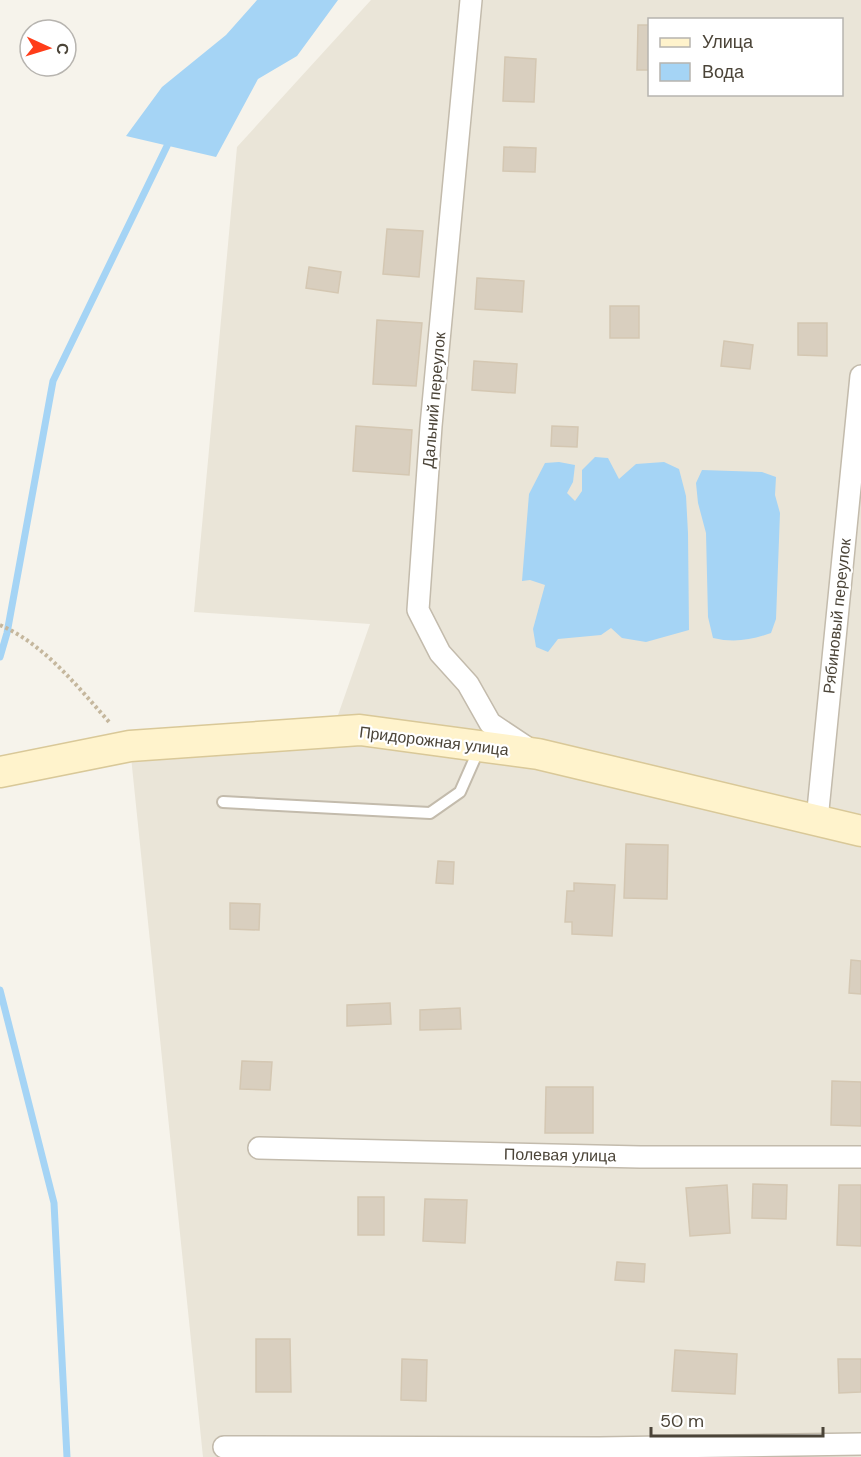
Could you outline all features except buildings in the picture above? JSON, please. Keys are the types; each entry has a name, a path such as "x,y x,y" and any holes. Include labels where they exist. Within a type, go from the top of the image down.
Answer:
{"street":[{"name":"Дальний переулок","path":"471,0 431,426 418,610 441,653 468,684 490,723 538,754"},
{"name":"Рябиновый переулок","path":"817,820 861,376"},
{"name":"Придорожная улица","path":"0,772 130,746 360,730 538,754 861,831"},
{"name":"Полевая улица","path":"260,1148 640,1157 861,1157"},
{"path":"224,1447 599,1453 861,1444"}],"lane":[{"path":"224,802 430,813 460,792 481,746"}],"path":[{"path":"0,624 20,634 68,675 130,746"}],"shaded area":[{"path":"371,0 861,0 861,1457 203,1457 130,747 331,735 370,624 194,612 237,147"}],"water":[{"path":"257,0 338,0 297,56 258,79 216,157 126,136 162,87 226,35"},
{"path":"595,457 608,458 619,479 636,464 664,462 679,469 686,496 689,630 646,642 622,638 611,628 601,635 558,639 548,652 536,647 533,629 545,585 530,580 522,581 529,494 545,463 559,462 575,465 573,482 567,493 575,501 582,491 582,470"},
{"path":"702,470 762,472 776,477 775,495 780,513 776,619 771,633 742,640 713,638 708,617 706,533 698,503 696,483"}],"waterway":[{"path":"0,657 7,633 53,381 167,146"},
{"path":"0,990 54,1203 67,1457"}]}
